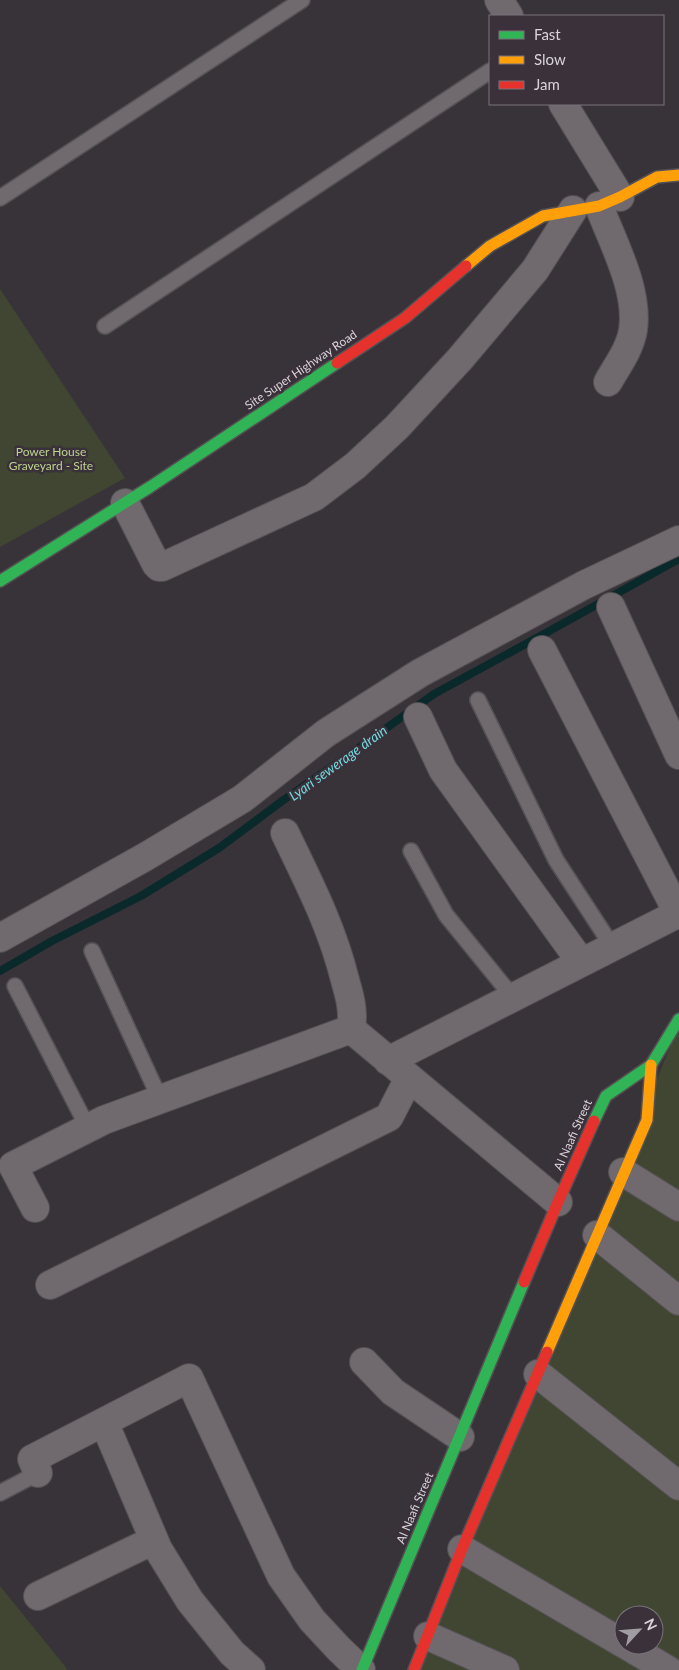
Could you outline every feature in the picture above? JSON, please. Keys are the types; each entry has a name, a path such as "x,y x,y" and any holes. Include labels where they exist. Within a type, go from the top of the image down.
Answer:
{"street":[{"path":"498,0 507,15"},
{"path":"563,105 597,204 628,283 633,308 633,331 627,349 608,382"},
{"name":"Site Super Highway Road","path":"0,581 125,503 405,318 490,246 543,216 597,204 657,177 679,176"},
{"path":"125,503 159,567 162,567 314,497 355,466 397,427 460,359 535,270 597,204"},
{"path":"0,938 145,857 242,799 326,733 420,673 584,585 679,540"},
{"path":"611,607 679,756"},
{"path":"388,1061 514,995 678,913 542,650"},
{"path":"418,717 443,770 581,962"},
{"path":"285,834 328,923 353,1009 352,1029"},
{"path":"414,1670 462,1549 647,1120 651,1066 679,1019"},
{"path":"352,1029 558,1202"},
{"path":"35,1208 13,1166 104,1120 352,1029"},
{"name":"Al Naafi Street","path":"362,1670 558,1202 606,1096 651,1066"},
{"path":"50,1285 389,1117 409,1078"},
{"path":"623,1172 679,1207"},
{"path":"597,1235 679,1301"},
{"path":"364,1362 393,1392 460,1437"},
{"path":"538,1374 679,1486"},
{"path":"38,1472 32,1459 189,1378 281,1576 312,1620 362,1670"},
{"path":"104,1422 158,1549 190,1601 232,1653 251,1670"},
{"path":"38,1596 154,1540"},
{"path":"462,1549 614,1638"},
{"path":"428,1636 505,1670"},
{"path":"643,1655 668,1670"}],"lane":[{"path":"0,198 302,0"},
{"path":"105,326 489,72"},
{"path":"478,700 556,860 612,946"},
{"path":"411,851 446,915 507,990 514,995"},
{"path":"92,951 160,1099"},
{"path":"14,986 88,1128"},
{"path":"0,1493 38,1472"}],"green space":[{"name":"Power House Graveyard - Site","path":"0,289 125,478 0,547"},
{"path":"679,1025 679,1670 415,1670"},
{"path":"0,1586 68,1670 0,1670"}],"waterway":[{"name":"Lyari sewerage drain","path":"0,971 52,941 141,896 219,848 282,801 434,694 679,559"}],"traffic: fast":[{"path":"0,581 150,487 337,363"},
{"path":"594,1121 606,1096 651,1065 679,1019"},
{"path":"362,1670 524,1282"}],"traffic: slow":[{"path":"466,266 490,246 543,216 599,206 657,177 679,175"},
{"path":"547,1352 647,1120 651,1065"}],"traffic: jam":[{"path":"337,363 405,318 466,266"},
{"path":"524,1282 594,1121"},
{"path":"414,1670 462,1549 547,1352"}]}
